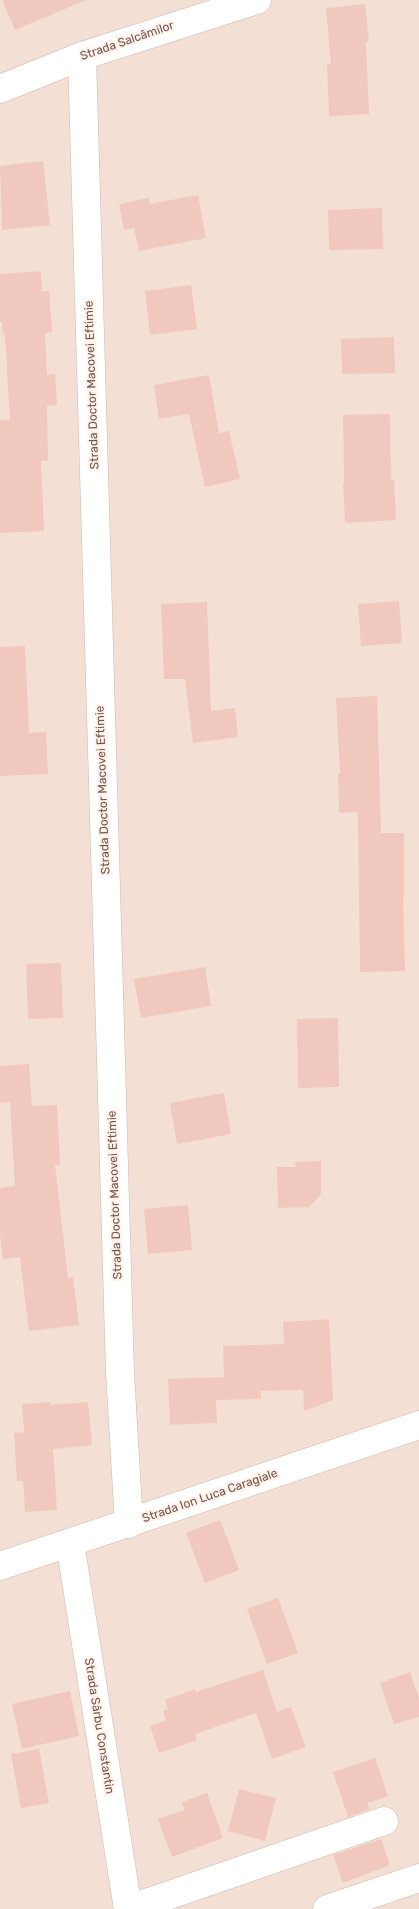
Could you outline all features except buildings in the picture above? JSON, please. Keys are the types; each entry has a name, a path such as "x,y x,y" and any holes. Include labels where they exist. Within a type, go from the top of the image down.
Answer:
{"street":[{"name":"Strada Salcâmilor","path":"0,89 82,56 257,0"},
{"name":"Strada Doctor Macovei Eftimie","path":"82,56 120,1363 129,1524"},
{"name":"Strada Ion Luca Caragiale","path":"0,1566 419,1425"},
{"name":"Strada Sârbu Constantin","path":"70,1543 128,1909"},
{"path":"128,1909 384,1821"},
{"path":"327,1909 419,1878"}],"shaded area":[{"path":"0,0 419,0 419,1909 0,1909"}]}
